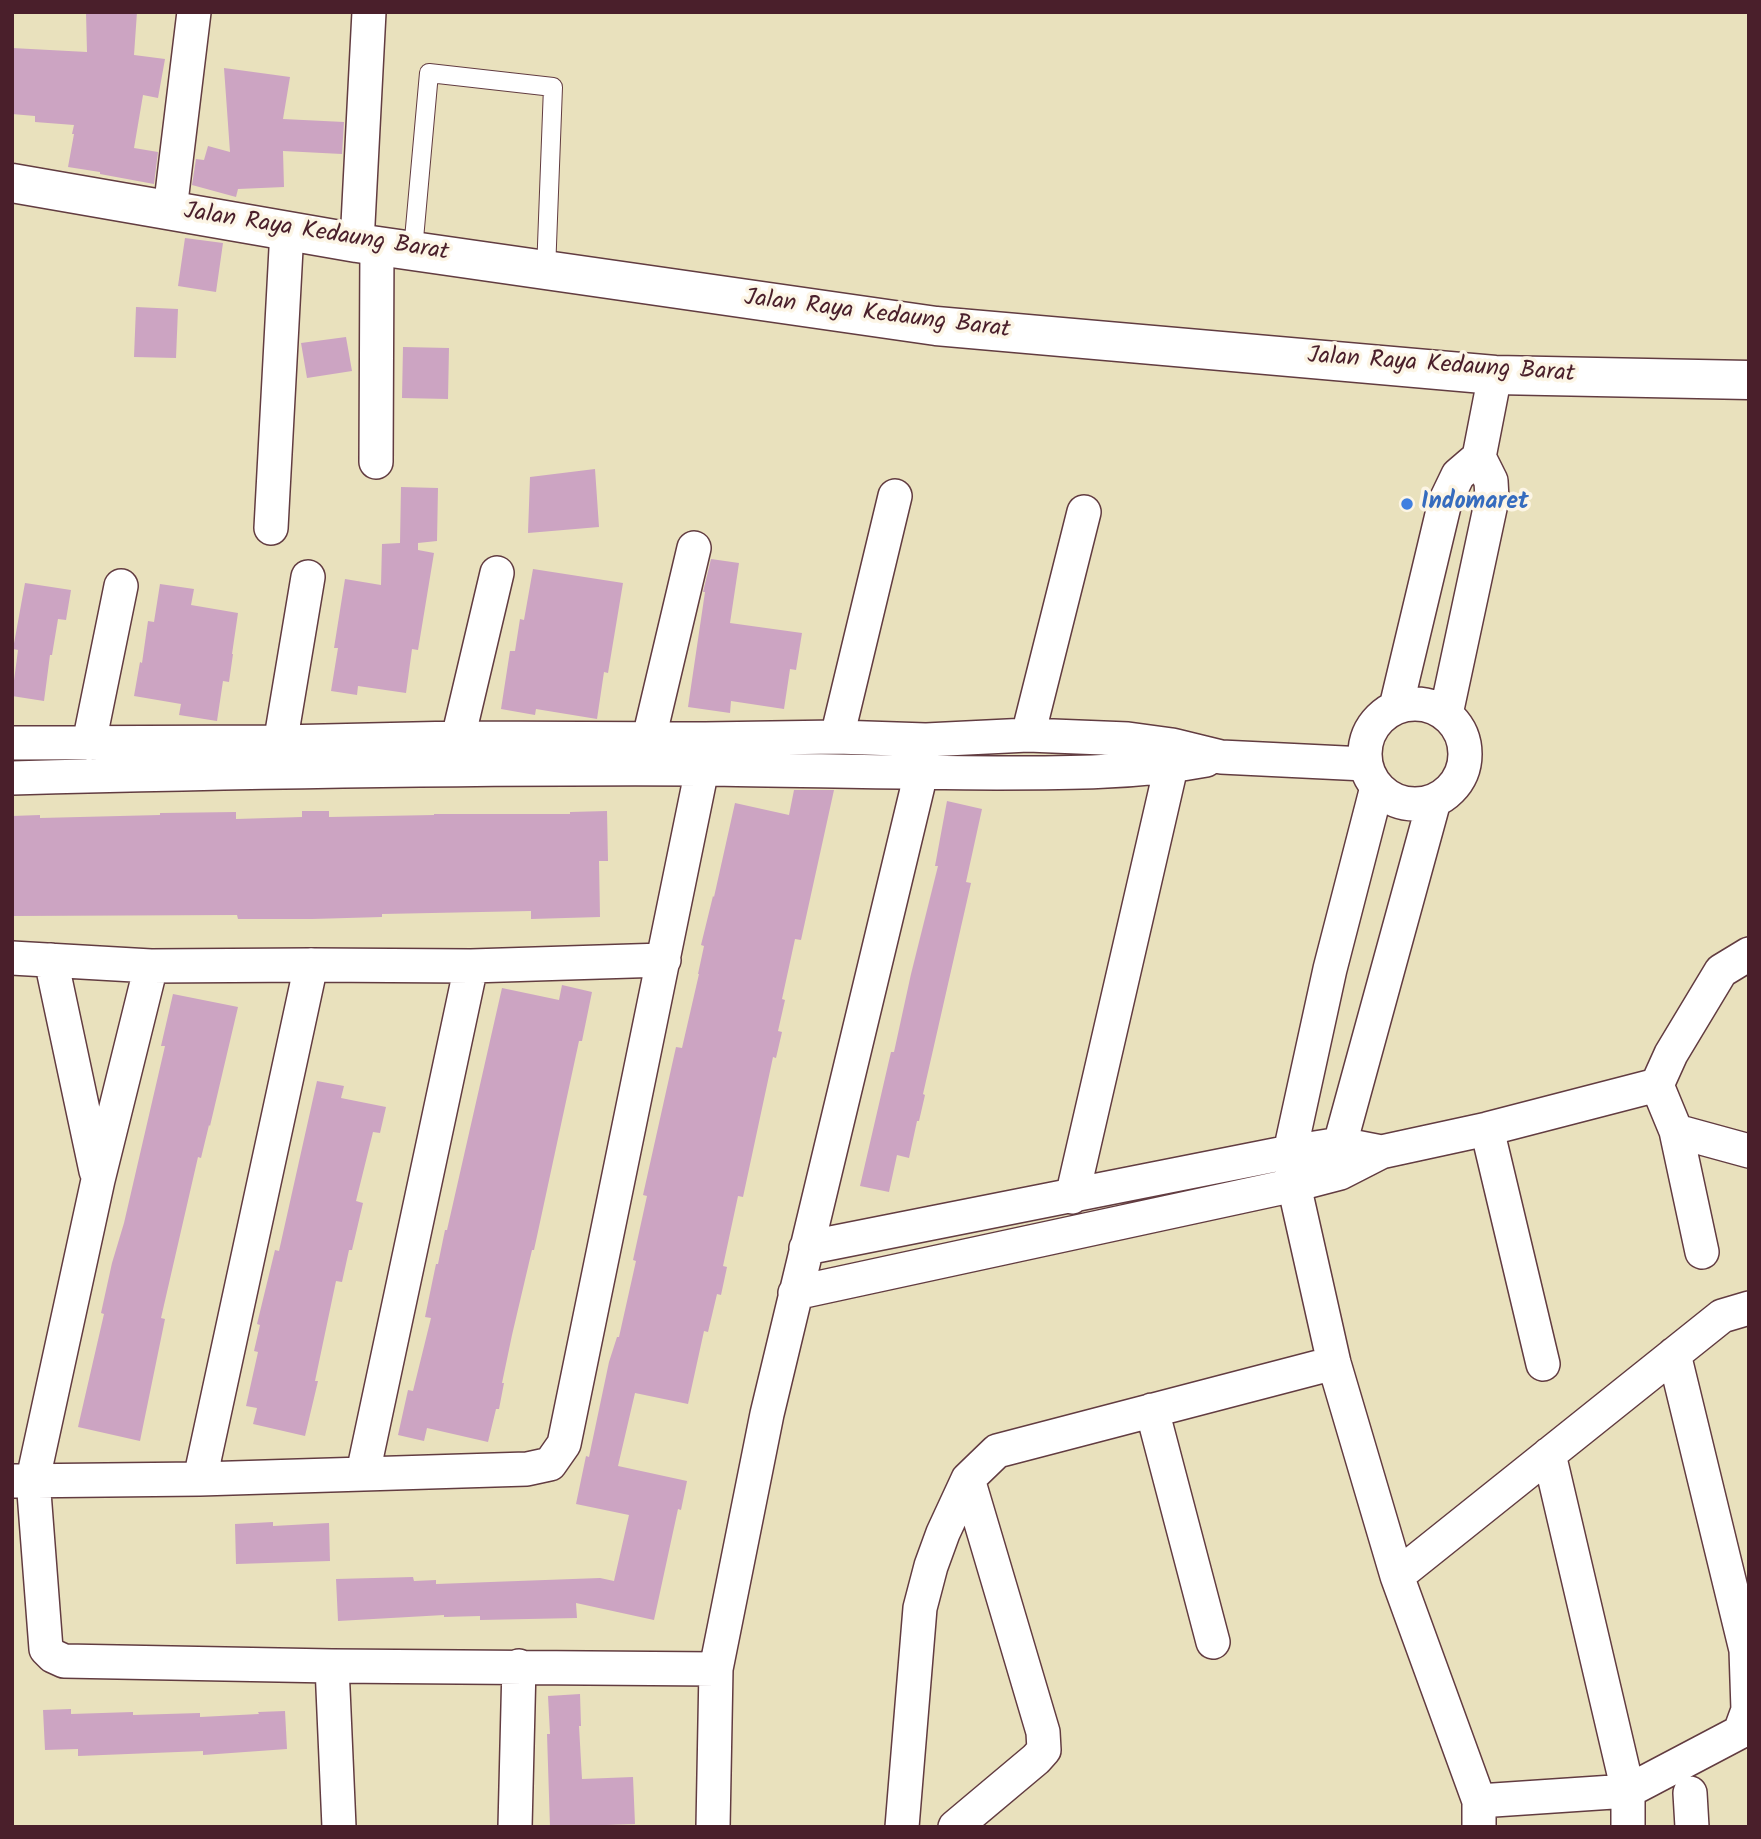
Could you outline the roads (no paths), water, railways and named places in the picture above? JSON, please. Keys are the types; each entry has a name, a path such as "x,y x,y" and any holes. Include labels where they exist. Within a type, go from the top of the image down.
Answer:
{"street":[{"path":"170,209 194,12"},
{"path":"369,12 382,246 376,463"},
{"name":"Jalan Raya Kedaung Barat","path":"12,183 382,246 936,326 1495,375 1749,380"},
{"path":"271,528 287,230"},
{"path":"1446,714 1492,499 1491,481 1479,457 1495,375"},
{"path":"1396,707 1445,502 1458,474 1479,457"},
{"path":"837,737 895,496"},
{"path":"1028,735 1084,512"},
{"path":"649,738 694,548"},
{"path":"458,738 497,573"},
{"path":"278,757 308,577"},
{"path":"89,743 121,586"},
{"path":"12,778 278,757 458,738 649,738 704,754 837,737 926,740 1028,735 1128,739 1171,756 1221,757 1371,776 1393,800 1413,805 1434,801 1449,792 1460,778 1466,761 1465,743 1458,727 1446,714 1431,706 1413,704 1396,707 1381,716 1370,730 1364,747 1371,776 1290,1152 1294,1185 1334,1363 1397,1576 1479,1814 1628,1791 1740,1732 1748,1710 1746,1650 1674,1354"},
{"path":"713,1827 716,1669 767,1414 921,773 926,740"},
{"path":"12,743 89,743 278,757 704,754 921,773 1135,770 1171,756"},
{"path":"23,1480 200,1479 527,1469 550,1464 564,1444 704,754"},
{"path":"1072,1197 1171,756"},
{"path":"795,1293 1294,1185 1340,1158 1358,1080 1434,801"},
{"path":"1702,1252 1676,1130 1657,1086 1671,1054 1721,971 1749,954"},
{"path":"12,958 151,967 471,965 664,960"},
{"path":"51,960 98,1180"},
{"path":"200,1479 311,965"},
{"path":"363,1473 471,965"},
{"path":"151,967 23,1480 46,1649 64,1661 716,1669"},
{"path":"1307,1074 1358,1080"},
{"path":"806,1248 1290,1152 1340,1158 1381,1152 1487,1129 1657,1086"},
{"path":"1487,1129 1543,1364"},
{"path":"1676,1130 1749,1151"},
{"path":"1397,1576 1722,1316 1749,1308"},
{"path":"902,1827 920,1608 943,1533 968,1479 997,1451 1334,1363"},
{"path":"1152,1410 1213,1642"},
{"path":"1549,1454 1628,1791 1628,1827"},
{"path":"955,1827 1044,1750 1043,1732 968,1479"},
{"path":"332,1666 339,1827"},
{"path":"515,1827 519,1667"},
{"path":"1690,1793 1692,1827"}],"lane":[{"path":"382,246 429,73 552,87 545,271"}],"place":[{"name":"Indomaret","path":"1407,504"}]}
